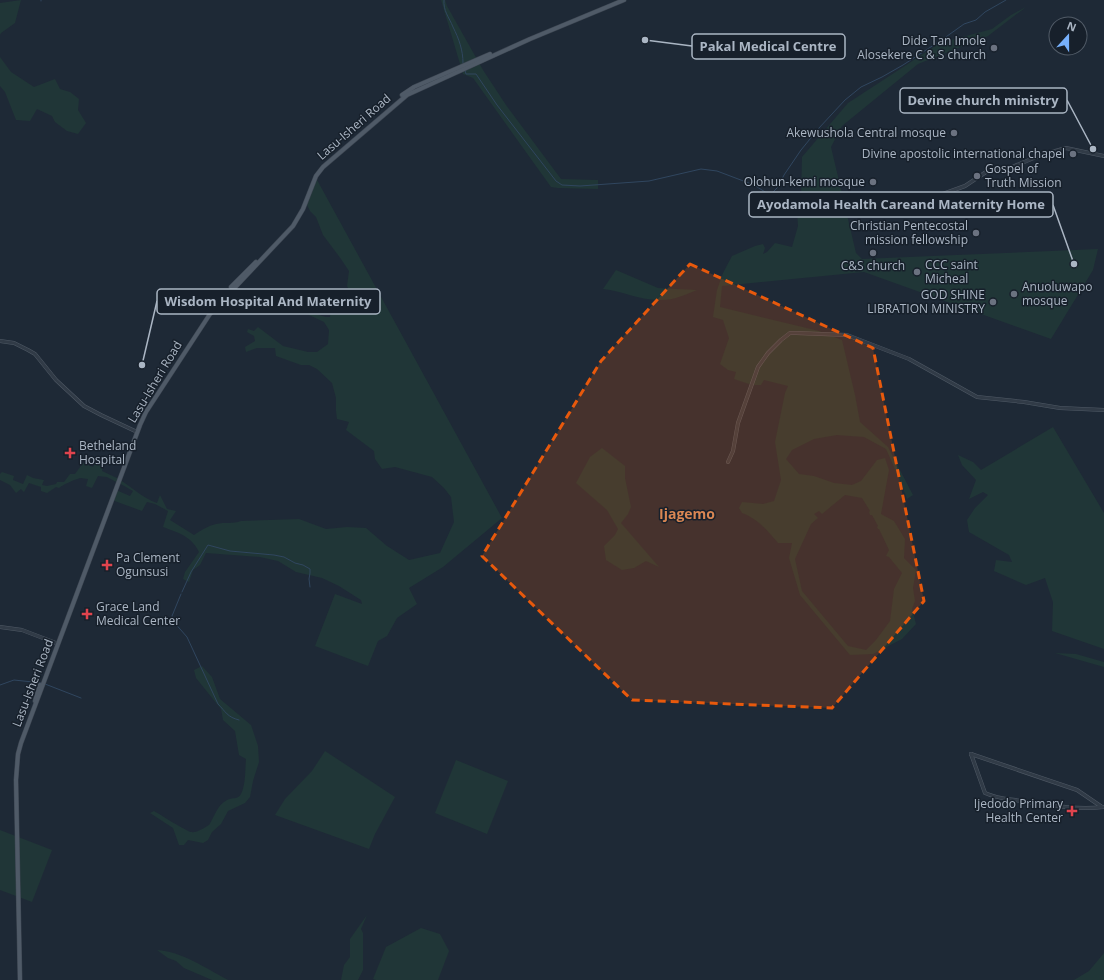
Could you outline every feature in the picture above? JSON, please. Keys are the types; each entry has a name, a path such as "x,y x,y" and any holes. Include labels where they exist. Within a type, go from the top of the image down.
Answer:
{"main road":[{"name":"Lasu-Isheri Road","path":"42,684 135,431 147,407 210,311 291,225 299,212 309,183 320,167 411,91 621,0"},
{"name":"Lasu-Isheri Road","path":"19,980 17,768 21,743 83,572 143,418 191,340"}],"street":[{"path":"918,203 965,186 989,170 1012,166 1041,155 1066,148 1104,156"},
{"path":"728,462 733,451 738,422 758,367 768,353 781,340 796,332 847,335 909,359 977,397 1054,407 1104,410"},
{"path":"0,341 22,346 35,354 56,380 84,406 135,431"},
{"path":"0,628 22,630 56,644"},
{"path":"971,754 1077,790 1103,807 1092,808 1039,805 1016,800 1004,800 985,793 971,754"},
{"path":"1092,801 1092,808"}],"highlighted area":[{"path":"690,264 873,348 924,601 832,708 632,700 482,556 601,361"}],"green space":[{"path":"21,0 15,23 0,35 0,3"},
{"path":"441,0 445,0 483,70 506,105 561,179 598,180 598,189 551,187 473,78 463,74"},
{"path":"1026,7 988,36 918,64 842,126 831,147 856,253 862,259 1098,249 1093,270 1051,339 864,272 722,286 720,307 819,331 842,340 860,422 888,447 913,495 907,499 886,449 864,437 837,435 814,439 792,450 786,459 799,474 814,476 834,483 852,485 861,481 877,460 885,458 889,470 881,514 894,521 905,539 904,558 916,570 913,588 915,601 912,609 916,624 902,639 873,654 850,655 800,595 789,558 792,543 778,543 762,525 748,515 742,513 739,508 742,502 763,504 774,501 781,480 775,442 785,393 788,386 764,380 761,385 752,385 734,379 736,372 728,370 720,364 729,338 723,320 713,317 717,290 723,273 732,256 763,244 765,248 763,254 767,252 775,243 792,247 798,226 797,211 793,208 801,201 802,157 848,103 940,43 992,29 1011,15","holes":["845,495 862,498 870,511 870,515 872,515 878,526 877,527 889,550 886,556 889,557 902,573 894,589 890,621 876,640 866,650 848,646 802,591 795,559 811,524 818,518 814,514 819,511 822,514"]},
{"path":"0,57 11,72 34,87 55,79 60,89 70,92 79,99 78,110 86,123 78,134 67,131 55,122 52,116 37,109 30,121 16,120 5,92 0,86"},
{"path":"316,178 502,518 443,567 409,588 417,604 397,618 387,636 378,641 368,666 315,646 335,594 362,604 361,600 339,586 322,578 296,572 278,561 260,557 206,553 200,565 193,570 189,582 183,579 185,572 199,552 188,539 179,533 163,527 168,511 155,504 147,502 142,511 112,500 116,490 130,496 133,491 119,483 120,480 143,496 157,503 160,495 167,509 176,511 170,520 194,535 207,527 219,523 299,519 326,529 347,527 366,528 387,546 409,560 440,553 454,522 451,497 444,488 432,477 395,467 382,469 375,459 374,451 346,430 349,422 337,419 336,398 332,383 317,369 309,365 301,365 276,356 275,348 257,348 246,352 245,347 255,341 254,336 247,332 248,329 254,331 258,327 283,346 308,352 317,352 328,344 329,330 324,322 309,315 308,312 330,317 332,296 344,300 349,290 347,286 349,271 323,235 316,217 310,211 306,203"},
{"path":"616,270 658,288 697,290 668,300 651,300 603,289"},
{"path":"1053,427 1104,513 1104,649 1052,631 1053,602 1045,578 1026,585 994,571 996,560 1012,562 1009,555 969,532 967,520 975,508 988,495 983,492 969,499 976,480 962,465 958,455 973,462 981,470"},
{"path":"602,448 625,466 625,478 631,507 621,523 659,567 646,561 634,568 622,570 606,560 604,546 615,535 618,529 607,510 576,483 590,457"},
{"path":"97,460 103,464 102,471 119,479 118,483 107,477 98,476 92,488 86,486 88,479 81,478 59,488 56,487 47,493 41,491 41,487 29,483 24,492 21,489 16,493 10,485 0,480 0,474 2,472 14,476 13,480 23,484 27,475 44,480 42,485 47,486 56,484 57,482 64,482 70,474 75,474 83,463 93,467"},
{"path":"1055,653 1076,654 1104,662 1104,667"},
{"path":"202,666 212,677 220,699 251,725 258,746 259,762 250,797 245,803 228,811 221,824 212,832 208,840 203,843 188,840 184,845 179,845 173,828 150,813 154,811 188,831 198,831 209,825 218,808 224,802 240,796 245,781 246,759 239,755 235,731 223,720 221,709 196,678 194,670"},
{"path":"325,751 395,797 375,834 369,849 275,815 285,799 312,771"},
{"path":"456,760 508,781 487,834 435,813"},
{"path":"0,830 52,850 32,902 0,890"},
{"path":"367,915 361,929 363,933 363,970 358,980 341,980 344,965 350,957 350,939"},
{"path":"421,928 440,934 449,951 438,980 373,979 386,947"},
{"path":"157,950 166,951 184,957 228,980 212,980 184,968 176,961 168,958"},
{"path":"1104,953 1104,980 1074,980 1089,971"}],"waterway":[{"path":"444,0 445,11 460,45 463,63"},
{"path":"465,70 466,74 476,74 497,105 556,181 562,185 580,186 649,181 701,169 717,171 754,185 770,195 778,187 784,175 801,150 845,100 861,87 903,65 964,24 976,20 985,12 1006,0"},
{"path":"182,592 191,572 208,545 230,551 284,557 310,569 310,587"},
{"path":"181,594 172,616 173,621 187,637 218,704 229,716 239,720"},
{"path":"0,685 14,680 42,683"},
{"path":"45,684 81,698"}],"place":[{"name":"Pakal Medical Centre","path":"645,40"},
{"name":"Dide Tan Imole Alosekere C & S church","path":"994,48"},
{"name":"Akewushola Central mosque","path":"954,133"},
{"name":"Devine church ministry","path":"1093,149"},
{"name":"Divine apostolic international chapel","path":"1073,154"},
{"name":"Gospel of Truth Mission","path":"977,176"},
{"name":"Olohun-kemi mosque","path":"873,182"},
{"name":"Christian Pentecostal mission fellowship","path":"976,233"},
{"name":"C&S church","path":"873,253"},
{"name":"Ayodamola Health Careand Maternity Home","path":"1074,264"},
{"name":"CCC saint Micheal","path":"917,272"},
{"name":"Anuoluwapo mosque","path":"1014,294"},
{"name":"GOD SHINE LIBRATION MINISTRY","path":"993,302"},
{"name":"Wisdom Hospital And Maternity","path":"142,365"},
{"name":"Betheland Hospital","path":"70,453"},
{"name":"Pa Clement Ogunsusi","path":"107,565"},
{"name":"Grace Land Medical Center","path":"87,614"},
{"name":"Ijedodo Primary Health Center","path":"1072,811"}],"district":[{"name":"Ijagemo","path":"687,514"}]}
